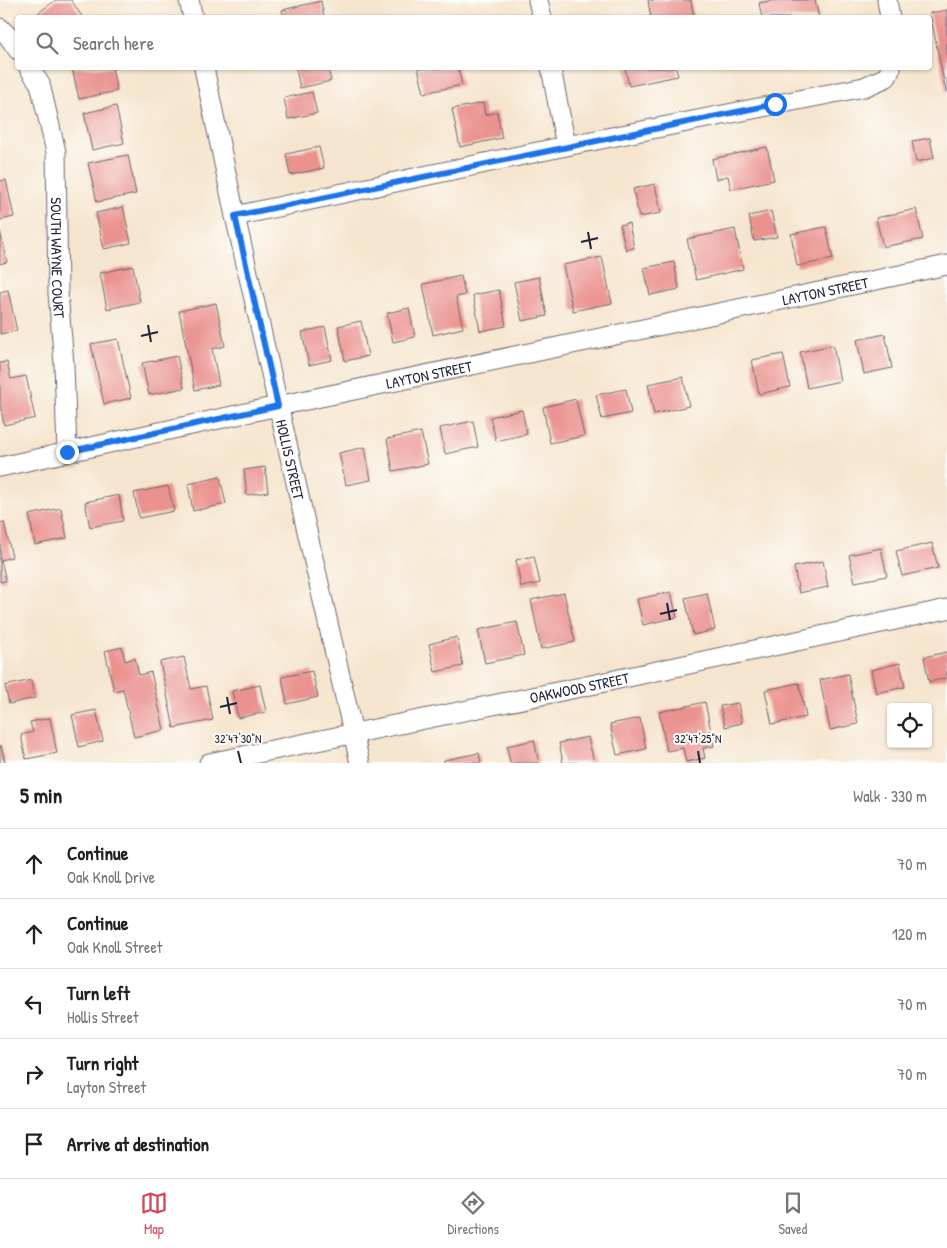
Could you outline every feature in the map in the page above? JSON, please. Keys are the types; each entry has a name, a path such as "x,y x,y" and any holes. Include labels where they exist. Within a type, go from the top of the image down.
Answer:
{"street":[{"path":"190,0 192,15"},
{"path":"538,0 541,15"},
{"path":"887,0 890,15"},
{"path":"0,28 15,46"},
{"name":"SOUTH WAYNE COURT","path":"30,70 40,84 56,152 58,293 64,364 67,452"},
{"name":"HOLLIS STREET","path":"204,70 235,216 360,763"},
{"path":"551,70 566,146"},
{"path":"235,216 566,146 864,87 889,72"},
{"name":"LAYTON STREET","path":"0,467 278,406 947,265"},
{"name":"OAKWOOD STREET","path":"209,763 590,685 947,608"}],"building":[{"path":"56,0 71,0 81,15 40,15 38,13"},
{"path":"648,0 691,0 694,15 650,15"},
{"path":"776,0 815,0 818,15 761,15 759,3"},
{"path":"321,1 323,15 283,15 282,10"},
{"path":"947,10 947,92 932,23 932,15 930,13"},
{"path":"72,70 112,70 117,91 79,99"},
{"path":"296,70 328,70 331,81 300,88"},
{"path":"418,70 458,70 462,85 424,93"},
{"path":"625,70 676,70 678,76 629,86"},
{"path":"312,92 317,113 288,119 284,98"},
{"path":"483,103 485,115 497,112 502,138 460,147 452,109"},
{"path":"116,106 124,143 92,150 84,113"},
{"path":"930,138 934,158 916,162 912,141"},
{"path":"319,147 324,168 290,175 286,154"},
{"path":"767,147 774,180 731,189 728,176 716,179 712,159"},
{"path":"128,155 136,194 97,202 88,163"},
{"path":"6,180 14,217 0,220 0,181"},
{"path":"655,184 661,213 639,217 633,189"},
{"path":"123,207 131,243 104,249 96,213"},
{"path":"916,209 923,239 883,247 876,218"},
{"path":"771,211 777,237 754,241 749,216"},
{"path":"629,223 634,248 626,250 620,225"},
{"path":"826,227 833,259 797,266 791,234"},
{"path":"735,229 743,269 696,280 687,239"},
{"path":"0,231 7,262 0,264"},
{"path":"602,257 612,303 573,311 563,265"},
{"path":"674,262 679,289 650,295 644,268"},
{"path":"133,266 140,302 107,309 100,273"},
{"path":"461,276 465,295 456,297 463,328 433,335 423,284"},
{"path":"539,277 547,316 522,321 514,282"},
{"path":"8,290 17,331 0,334 0,292"},
{"path":"499,290 506,326 480,331 473,295"},
{"path":"216,303 225,346 212,349 219,385 195,390 179,311"},
{"path":"409,308 415,337 393,342 387,313"},
{"path":"361,321 368,356 345,361 338,326"},
{"path":"325,327 332,360 309,365 302,332"},
{"path":"885,334 892,368 864,374 857,340"},
{"path":"118,339 131,398 104,404 91,344"},
{"path":"833,345 840,381 807,388 800,352"},
{"path":"783,354 790,387 759,394 752,360"},
{"path":"177,356 184,388 149,395 142,363"},
{"path":"7,362 11,379 26,376 35,418 4,425 0,405 0,363"},
{"path":"683,377 689,406 654,414 648,384"},
{"path":"626,389 631,413 602,419 596,395"},
{"path":"576,399 584,436 550,443 543,407"},
{"path":"522,410 527,434 496,441 490,417"},
{"path":"473,421 478,447 445,454 440,428"},
{"path":"421,432 428,464 393,471 387,439"},
{"path":"365,447 371,480 346,485 339,453"},
{"path":"265,467 268,492 247,495 244,470"},
{"path":"220,477 226,504 193,511 188,484"},
{"path":"168,486 174,511 139,518 134,493"},
{"path":"119,495 123,521 90,527 85,502"},
{"path":"61,508 67,538 35,545 29,515"},
{"path":"4,522 12,557 1,560 6,581 0,582 0,523"},
{"path":"932,543 938,568 902,576 896,551"},
{"path":"881,548 887,576 855,582 849,555"},
{"path":"534,556 540,583 521,587 516,560"},
{"path":"823,561 828,587 799,593 794,567"},
{"path":"671,592 677,617 643,625 637,599"},
{"path":"564,593 575,642 541,649 531,600"},
{"path":"707,593 715,630 693,635 685,598"},
{"path":"517,622 524,655 485,663 478,630"},
{"path":"457,637 463,666 435,672 429,644"},
{"path":"122,647 125,661 135,658 139,675 151,672 164,730 134,737 123,689 114,691 105,651"},
{"path":"947,652 947,678 929,682 924,657"},
{"path":"184,657 191,689 206,686 213,720 174,728 160,662"},
{"path":"900,663 905,687 876,693 871,670"},
{"path":"312,671 318,697 287,704 282,677"},
{"path":"848,674 858,724 830,730 820,680"},
{"path":"31,680 35,698 9,704 5,686"},
{"path":"799,683 806,717 772,724 765,690"},
{"path":"260,685 266,712 238,718 232,691"},
{"path":"705,702 714,746 703,748 705,758 686,762 683,748 667,751 659,712"},
{"path":"738,703 742,723 725,727 720,706"},
{"path":"96,710 103,741 79,747 72,715"},
{"path":"50,718 57,753 26,759 21,735 33,732 30,722"},
{"path":"640,718 646,749 617,755 610,724"},
{"path":"588,737 594,762 563,763 559,743"},
{"path":"534,740 539,763 510,763 507,746"},
{"path":"1,745 5,763 0,763"},
{"path":"479,753 481,763 444,763 444,760"}],"route":[{"path":"67,452 278,406 235,216 775,104"}]}
